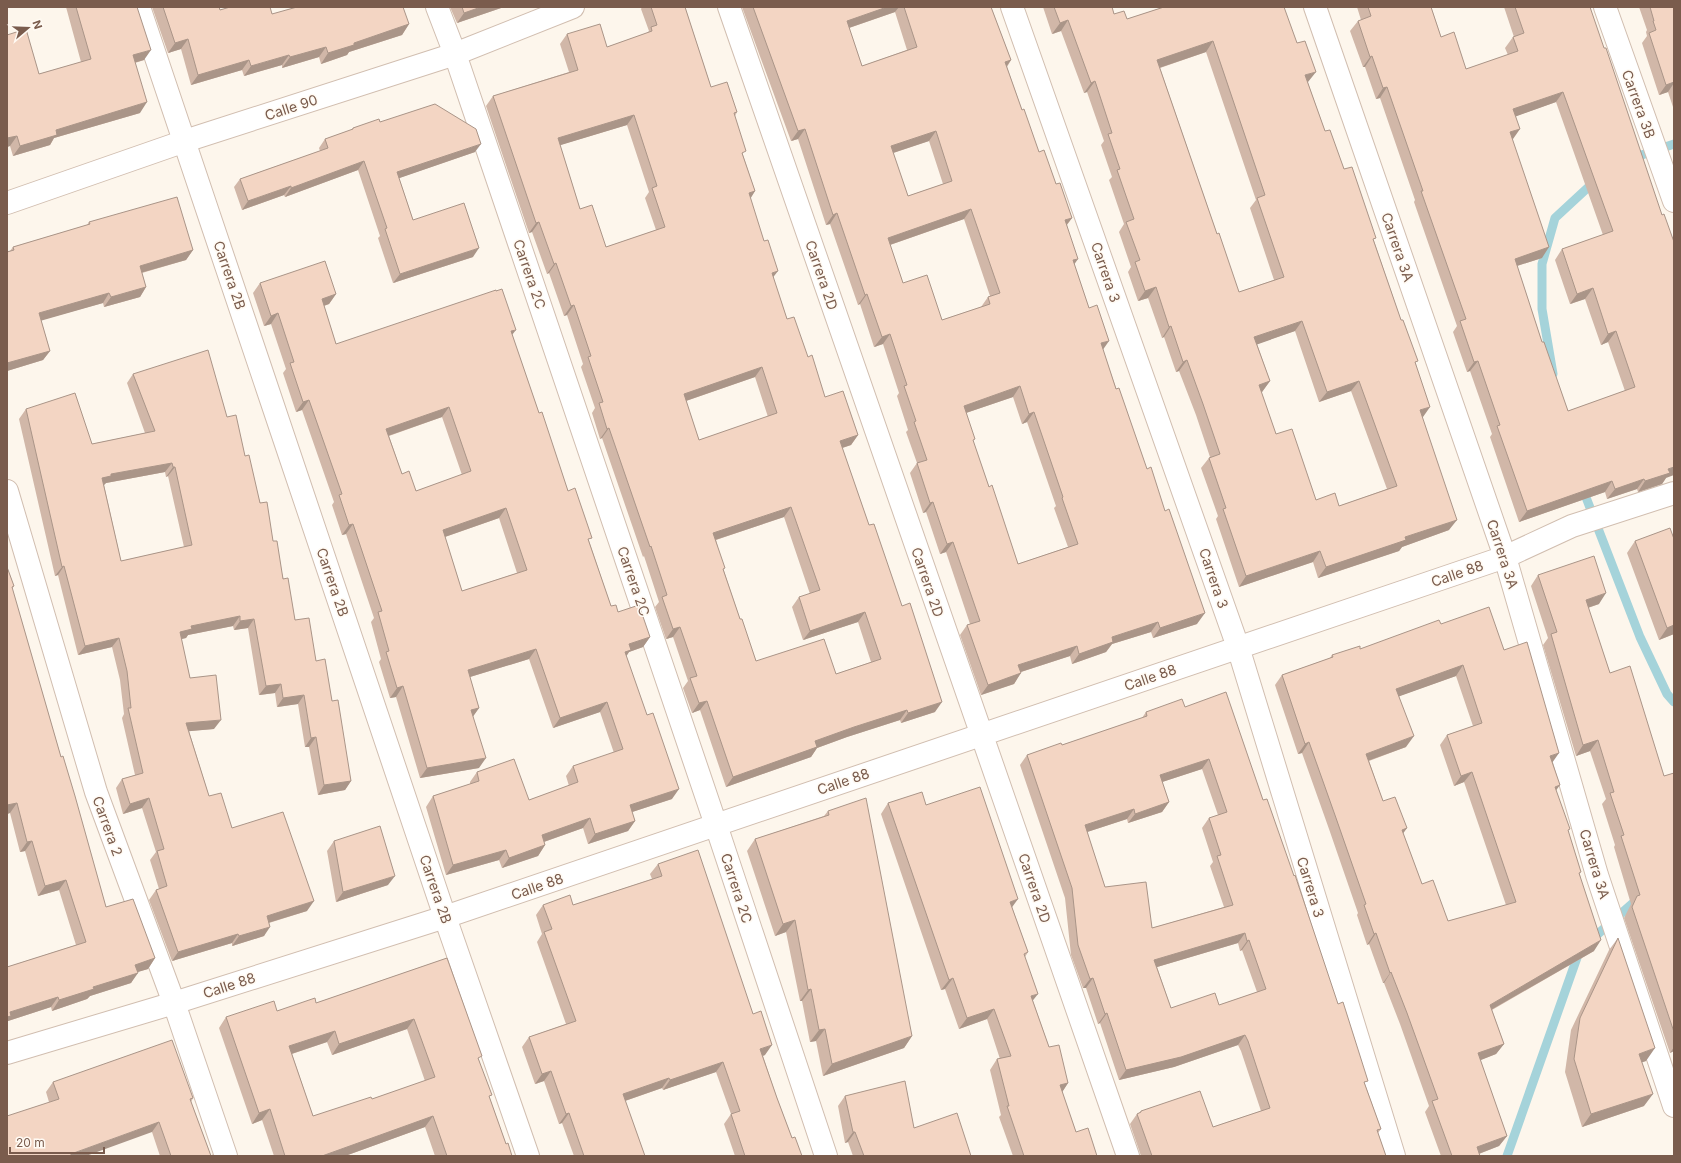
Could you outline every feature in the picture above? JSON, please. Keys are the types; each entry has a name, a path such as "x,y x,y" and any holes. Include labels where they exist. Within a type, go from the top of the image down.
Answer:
{"street":[{"name":"Carrera 2B","path":"139,7 445,917 528,1156"},
{"name":"Carrera 2C","path":"437,7 455,54 716,825 826,1156"},
{"name":"Calle 90","path":"7,203 184,141 455,54 573,7"},
{"name":"Carrera 2D","path":"729,7 1128,1156"},
{"name":"Carrera 3","path":"1012,7 1238,647 1394,1156"},
{"name":"Carrera 3A","path":"1315,7 1505,557 1597,875 1674,1106"},
{"name":"Carrera 3B","path":"1605,7 1673,199"},
{"name":"Carrera 2","path":"7,491 96,792 174,1003 226,1156"},
{"name":"Calle 88","path":"7,1053 174,1003 445,917 1505,557 1572,526 1674,493"}],"building":[{"path":"76,7 137,7 151,50 133,55 147,102 56,130 57,135 20,146 17,136 7,138 7,35 26,29 39,74 91,59"},
{"path":"163,7 219,7 220,10 230,7 270,7 272,14 297,7 403,7 409,24 354,43 354,45 328,53 326,47 290,57 289,55 251,66 249,60 198,75 188,39 175,43"},
{"path":"462,7 481,7 464,13"},
{"path":"651,7 685,7 711,87 727,82 737,112 734,113 746,151 742,153 755,191 749,193 764,241 768,240 778,271 772,273 787,319 794,317 808,357 812,355 825,397 843,391 858,435 840,441 869,525 874,524 902,606 910,603 942,702 908,713 907,710 854,727 815,741 817,747 733,777 707,701 699,703 690,678 697,676 680,627 673,629 662,597 667,595 609,428 607,429 599,403 603,402 588,357 591,356 574,305 571,306 556,263 554,264 539,222 536,223 493,96 578,70 567,34 600,24 607,47 652,31 651,27 657,25","holes":["634,115 657,186 652,188 665,227 606,247 592,205 580,209 558,138","762,367 777,413 699,440 684,394","791,507 820,590 799,597 810,631 865,612 881,659 836,674 824,639 756,661 723,569 725,568 713,533"]},
{"path":"753,7 887,7 847,21 862,66 917,47 904,7 991,7 1011,60 1005,62 1022,110 1024,109 1039,152 1044,150 1056,184 1060,183 1072,218 1065,220 1078,259 1073,260 1089,308 1097,305 1109,341 1101,343 1116,389 1119,388 1147,469 1151,467 1165,511 1169,509 1205,613 1160,628 1158,622 1112,637 1113,642 1079,654 1077,646 1018,665 1021,673 988,685 967,625 980,621 953,542 947,544 933,502 930,503 917,463 927,460 904,386 907,385 890,334 882,337 867,294 865,295 837,213 833,215 805,129 798,131","holes":["936,131 952,181 908,196 891,146","971,209 1000,293 988,297 990,304 942,320 927,275 903,283 888,238","1020,386 1029,414 1034,412 1078,544 1018,564 992,485 989,487 973,440 975,439 964,406"]},
{"path":"1054,7 1112,7 1114,14 1124,11 1127,19 1164,7 1284,7 1297,43 1305,41 1316,72 1305,75 1325,131 1330,130 1344,169 1352,167 1376,238 1373,239 1401,320 1403,320 1418,361 1415,362 1430,407 1420,410 1457,520 1405,537 1406,540 1326,567 1320,551 1246,576 1223,509 1226,508 1209,458 1220,454 1203,404 1187,360 1183,362 1171,326 1169,327 1156,287 1145,291 1135,262 1140,260 1126,222 1134,219 1117,170 1120,169 1108,134 1112,133 1095,81 1091,83 1068,20 1060,23","holes":["1213,41 1265,195 1257,198 1284,277 1239,292 1219,233 1217,234 1157,60","1302,321 1327,392 1359,381 1397,486 1339,506 1335,493 1316,500 1292,429 1276,434 1259,385 1270,381 1254,337"]},
{"path":"1368,7 1431,7 1441,37 1454,32 1466,69 1518,51 1513,37 1524,33 1515,7 1590,7 1604,48 1606,48 1662,215 1664,214 1674,242 1674,467 1668,469 1670,473 1645,481 1644,479 1615,489 1612,481 1527,511 1497,426 1500,425 1478,361 1474,362 1460,321 1466,319 1421,191 1423,191 1387,87 1383,88 1372,56 1370,57 1358,21 1371,16","holes":["1563,92 1613,231 1562,249 1577,294 1593,288 1608,334 1616,331 1635,387 1568,411 1544,342 1542,342 1515,259 1549,247 1510,132 1520,129 1513,109"]},
{"path":"1650,7 1674,7 1674,82 1666,85 1649,33 1656,30"},
{"path":"435,104 476,129 481,144 397,172 413,220 464,203 479,248 400,274 385,229 387,228 364,161 291,188 291,186 248,201 240,179 328,148 325,139 353,128 379,119 380,122"},
{"path":"177,197 193,250 140,266 146,287 111,297 109,293 39,313 50,351 7,363 7,252 14,250 13,247 90,224 89,222"},
{"path":"325,261 336,294 322,299 336,344 502,289 516,330 511,331 539,413 542,412 568,491 575,488 592,538 588,539 611,606 616,605 618,612 639,605 650,637 629,644 631,650 625,652 647,715 653,713 679,789 630,805 635,821 595,834 590,818 542,835 545,845 509,858 506,850 453,865 433,796 479,781 477,772 514,759 529,800 578,782 573,766 623,749 607,702 560,718 536,649 468,670 479,708 471,710 486,758 427,768 403,686 397,688 386,652 389,651 378,612 382,611 353,524 349,525 339,495 342,494 309,400 303,402 290,363 294,362 278,313 271,316 260,283","holes":["449,407 471,471 416,491 409,471 402,474 386,429","506,508 527,570 462,591 443,530"]},
{"path":"208,350 227,417 236,415 245,456 249,455 260,503 267,502 273,541 277,541 283,579 288,578 295,620 309,618 316,661 325,659 332,701 338,700 351,781 324,785 316,737 311,738 304,695 283,698 281,684 266,686 254,619 240,621 240,616 191,626 192,629 180,632 190,678 216,675 221,720 186,723 209,796 221,793 232,828 283,812 314,901 267,916 270,927 239,936 238,934 178,952 156,890 167,886 157,851 164,849 149,798 130,804 122,779 143,773 128,708 131,708 127,671 119,638 85,646 64,566 62,567 26,409 75,393 92,444 155,431 133,374","holes":["172,463 173,467 175,467 192,545 121,561 102,478 111,476 111,474"]},
{"path":"1670,528 1674,539 1674,625 1667,628 1635,541"},
{"path":"1594,556 1606,593 1586,600 1610,673 1630,666 1664,776 1674,773 1674,1032 1632,907 1637,896 1640,895 1621,836 1624,835 1610,793 1614,792 1598,740 1583,745 1551,634 1557,632 1538,575"},
{"path":"7,567 14,586 12,587 61,757 63,756 75,796 106,907 133,899 155,958 135,965 138,973 93,987 94,989 59,1000 58,997 10,1012 11,1016 7,1017 7,967 86,942 66,880 45,886 32,841 27,842 17,803 7,805"},
{"path":"1489,607 1504,650 1527,642 1559,753 1550,756 1560,785 1555,787 1570,829 1568,830 1581,872 1579,873 1601,940 1490,1005 1504,1044 1478,1053 1507,1136 1477,1147 1480,1156 1452,1156 1432,1101 1438,1099 1376,933 1374,934 1364,905 1366,904 1336,818 1309,742 1305,744 1282,675 1333,657 1332,655 1360,646 1360,649 1439,620 1441,624","holes":["1463,665 1482,723 1447,735 1461,776 1472,772 1516,902 1448,921 1433,880 1422,884 1402,830 1407,828 1395,797 1383,801 1366,754 1414,736 1396,689"]},
{"path":"1226,692 1263,800 1267,799 1294,876 1295,875 1338,1004 1343,1002 1368,1081 1364,1082 1381,1129 1377,1130 1386,1156 1152,1156 1137,1114 1141,1111 1200,1091 1213,1127 1270,1108 1245,1035 1181,1057 1126,1070 1107,1013 1105,1014 1093,978 1090,979 1078,945 1072,888 1027,755 1061,743 1062,745 1147,716 1146,712 1182,699 1185,707","holes":["1209,759 1227,812 1209,818 1221,855 1217,856 1233,905 1152,928 1146,882 1105,887 1085,825 1134,809 1135,814 1169,802 1160,775","1245,933 1247,941 1249,940 1266,989 1219,1005 1215,993 1171,1008 1154,960"]},
{"path":"980,787 1018,899 1010,902 1028,952 1024,954 1038,994 1031,996 1049,1047 1059,1045 1068,1083 1060,1085 1076,1132 1088,1128 1097,1156 1024,1156 1007,1106 1009,1106 997,1059 1011,1056 994,1009 967,1018 953,978 949,980 888,803 922,792 926,805"},
{"path":"866,798 912,1036 832,1064 825,1029 819,1030 811,989 808,990 795,920 783,924 755,839 829,815 828,811"},
{"path":"380,826 395,876 343,892 334,841"},
{"path":"698,850 753,1014 761,1011 772,1045 760,1049 792,1138 795,1137 802,1156 745,1156 731,1114 740,1111 723,1062 670,1080 669,1078 623,1094 645,1156 584,1156 569,1113 566,1114 551,1071 542,1074 529,1037 576,1021 544,932 552,929 543,905 570,895 573,905 662,876 658,864"},
{"path":"1618,938 1655,1048 1639,1054 1653,1094 1591,1114 1574,1059 1580,1018"},
{"path":"447,958 482,1056 478,1058 492,1095 489,1096 506,1144 508,1143 512,1156 447,1156 433,1116 322,1156 285,1156 270,1109 259,1113 226,1017 274,1001 277,1011 315,998 316,1003","holes":["414,1019 435,1077 372,1099 371,1097 313,1116 289,1046 335,1031 339,1044"]},
{"path":"172,1040 193,1098 190,1099 211,1156 171,1156 159,1122 71,1154 71,1156 7,1156 7,1116 59,1099 53,1082"},
{"path":"905,1081 914,1128 957,1113 971,1156 864,1156 855,1132 853,1132 845,1096"}],"waterway":[{"path":"1630,159 1674,144"},
{"path":"1553,374 1542,309 1542,264 1555,218 1595,181"},
{"path":"1582,487 1640,637 1667,694 1674,702"},
{"path":"1591,940 1640,897"},
{"path":"1507,1156 1579,952"}]}
